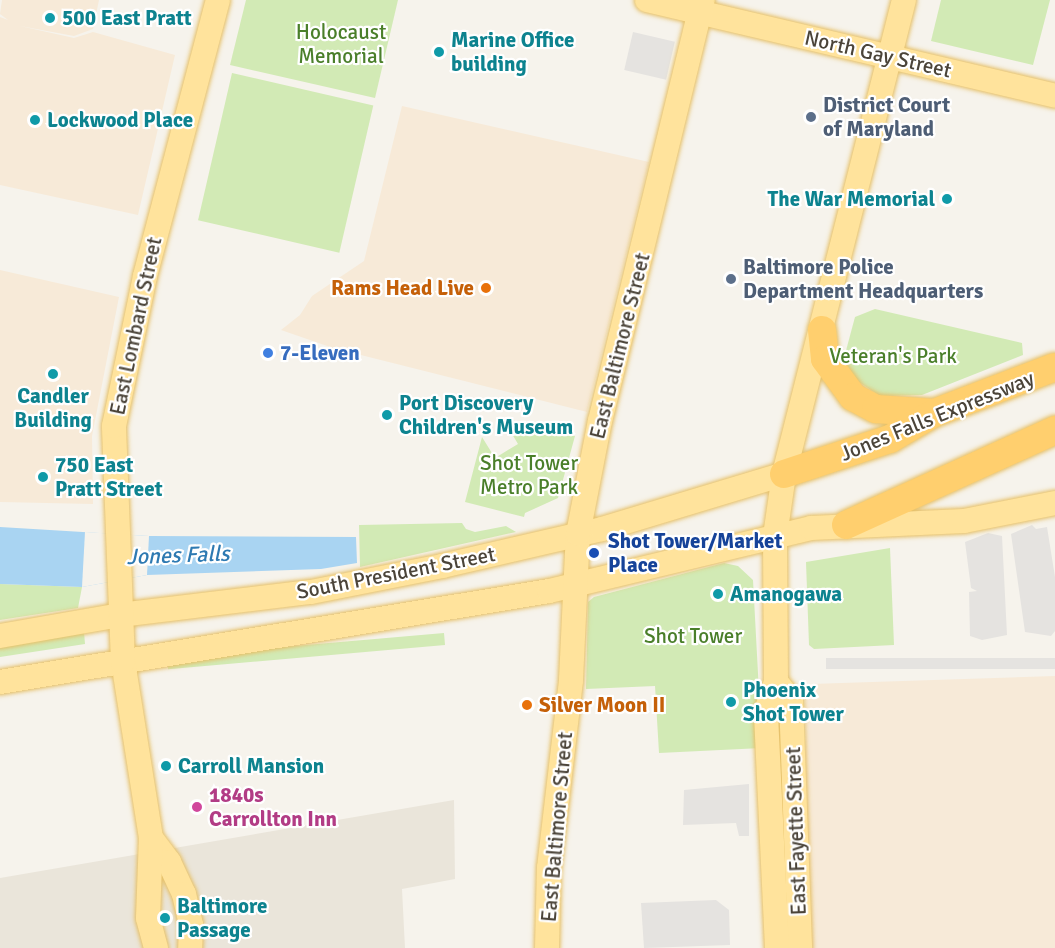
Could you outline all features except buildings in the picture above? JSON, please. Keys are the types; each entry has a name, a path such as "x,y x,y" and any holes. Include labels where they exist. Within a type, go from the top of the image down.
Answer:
{"highway":[{"path":"822,330 825,359 853,397 876,409 934,413"},
{"name":"Jones Falls Expressway","path":"784,474 890,439 934,413 1055,368"},
{"path":"846,525 1055,430"}],"main road":[{"name":"East Lombard Street","path":"156,948 148,918 151,838 123,662 116,534 114,426 120,388 157,230 218,0"},
{"name":"North Gay Street","path":"647,0 702,6 890,58 1055,96"},
{"name":"East Fayette Street","path":"777,948 766,711 776,682 775,536 784,474 904,0"},
{"name":"East Baltimore Street","path":"547,948 549,868 571,680 578,534 600,421 702,6"},
{"name":"South President Street","path":"0,636 120,615 341,587 578,534 784,474"},
{"name":"South President Street","path":"0,682 575,585 775,536 846,525 964,521 1055,503"},
{"name":"East Fayette Street","path":"776,682 791,700 800,948"},
{"name":"East Lombard Street","path":"151,838 169,862 184,894 191,925 190,948"}],"shaded area":[{"path":"2,0 99,0 93,29 74,36 20,26 74,38 93,32 175,55 138,215 0,185 0,17 8,20 0,14"},
{"path":"633,32 675,42 666,80 624,70"},
{"path":"402,106 649,162 587,412 333,348 281,330 300,315 312,296 364,261"},
{"path":"0,270 119,297 92,436 93,504 0,502"},
{"path":"1032,525 1036,529 1047,527 1055,577 1055,631 1051,636 1025,632 1011,534"},
{"path":"988,533 1002,536 1007,635 982,640 970,636 969,592 977,591 971,588 965,542"},
{"path":"826,658 1055,658 1055,669 826,669"},
{"path":"1055,676 1055,948 809,948 805,687 811,684"},
{"path":"749,784 749,836 739,836 736,823 683,825 684,790"},
{"path":"454,800 455,879 402,889 405,948 0,948 0,878"},
{"path":"716,900 729,910 730,945 644,948 641,903"}],"green space":[{"name":"Holocaust Memorial","path":"246,0 398,0 375,98 230,65"},
{"path":"941,0 1050,0 1033,65 931,41"},
{"path":"232,73 373,106 339,253 198,220"},
{"name":"Veteran's Park","path":"875,309 1022,343 1023,355 922,395 880,396 853,378 844,358 855,317"},
{"name":"Shot Tower Metro Park","path":"503,419 575,436 558,498 525,513 524,517 465,502 482,437 495,458 518,444"},
{"path":"462,523 466,529 475,532 506,526 516,532 360,567 359,525"},
{"path":"890,548 894,645 814,649 809,645 806,562"},
{"name":"Shot Tower","path":"724,563 738,566 753,580 762,748 659,753 655,686 586,689 588,602 594,597"},
{"path":"0,584 82,587 78,608 0,620"},
{"path":"84,632 85,644 0,657 0,643"},
{"path":"444,633 445,645 168,669 167,657"}],"water":[{"name":"Jones Falls","path":"0,527 149,536 356,537 357,563 321,569 147,575 82,587 0,584"}],"pier":[{"path":"85,532 149,536 147,575 82,587"}],"place":[{"name":"500 East Pratt","path":"50,18"},
{"name":"Marine Office building","path":"439,52"},
{"name":"District Court of Maryland","path":"811,117"},
{"name":"Lockwood Place","path":"35,120"},
{"name":"The War Memorial","path":"947,199"},
{"name":"Baltimore Police Department Headquarters","path":"731,279"},
{"name":"Rams Head Live","path":"486,288"},
{"name":"7-Eleven","path":"268,353"},
{"name":"Candler Building","path":"53,374"},
{"name":"Port Discovery Children's Museum","path":"387,415"},
{"name":"750 East Pratt Street","path":"43,477"},
{"name":"Shot Tower/Market Place","path":"594,553"},
{"name":"Amanogawa","path":"718,594"},
{"name":"Phoenix Shot Tower","path":"731,702"},
{"name":"Silver Moon II","path":"527,705"},
{"name":"Carroll Mansion","path":"166,766"},
{"name":"1840s Carrollton Inn","path":"197,807"},
{"name":"Baltimore Passage","path":"165,918"}]}
